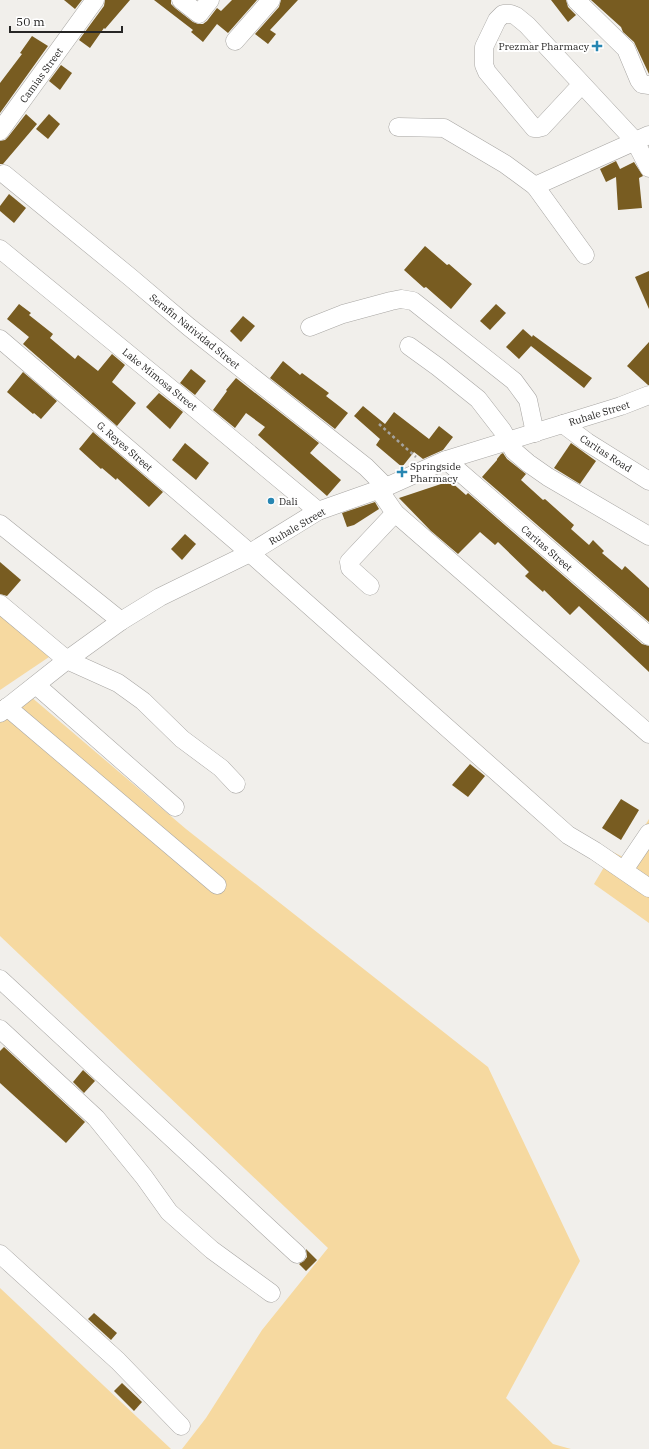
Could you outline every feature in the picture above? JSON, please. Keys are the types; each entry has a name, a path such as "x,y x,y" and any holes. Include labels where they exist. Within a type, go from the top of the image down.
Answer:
{"street":[{"name":"Camias Street","path":"0,131 95,0"},
{"path":"181,0 198,14 210,0"},
{"path":"235,41 271,0"},
{"path":"576,0 626,49 639,80 646,84"},
{"path":"582,84 542,127 534,128 487,72 484,65 484,47 497,20 503,14 511,14 527,25 582,84 642,138 649,168"},
{"path":"398,127 444,128 505,164 534,186 585,255"},
{"path":"534,186 642,138"},
{"name":"Serafin Natividad Street","path":"4,174 189,327 366,467 382,489 395,513 649,734"},
{"name":"Lake Mimosa Street","path":"0,249 318,511"},
{"path":"310,327 343,314 391,301 401,299 413,301 514,381 528,400 535,433"},
{"name":"G. Reyes Street","path":"0,339 250,553 568,835 624,870 649,888"},
{"path":"409,346 478,399 502,430 514,451 528,463 548,477 649,536"},
{"name":"Ruhale Street","path":"3,710 67,660 121,621 160,597 250,553 318,511 382,489 446,460 621,406 649,395"},
{"name":"Caritas Road","path":"563,424 587,442 649,481"},
{"name":"Caritas Street","path":"446,460 649,636"},
{"path":"370,586 350,568 349,562 395,513"},
{"path":"0,524 121,621"},
{"path":"0,604 67,660 118,683 143,701 182,739 221,768 236,784"},
{"path":"36,685 175,807"},
{"path":"3,710 217,885"},
{"path":"624,870 649,833"},
{"path":"0,979 297,1254"},
{"path":"0,1030 96,1118 144,1177 169,1212 212,1250 271,1293"},
{"path":"0,1254 118,1361 181,1426"}],"path":[{"path":"379,424 428,468"}],"shaded area":[{"path":"0,612 52,655 0,690"},
{"path":"30,696 186,829 488,1067 580,1261 506,1398 553,1444 571,1449 182,1449 206,1418 262,1330 328,1248 0,936 0,717"},
{"path":"649,819 649,923 594,884 613,852 625,858"},
{"path":"0,1288 171,1449 0,1449"}],"building":[{"path":"64,0 82,0 75,9"},
{"path":"105,0 130,0 105,29 104,28 90,48 79,40 104,6"},
{"path":"154,0 171,0 171,4 175,8 193,22 203,24 217,8 221,11 232,0 257,0 228,33 217,24 203,42 191,32 193,30"},
{"path":"281,0 298,0 270,30 276,34 268,44 255,34 279,7"},
{"path":"551,0 566,0 568,7 576,15 568,22"},
{"path":"591,0 649,0 649,74 634,42 623,32 621,27"},
{"path":"32,36 48,46 0,113 0,83 22,54 20,53"},
{"path":"61,65 72,73 60,90 49,81"},
{"path":"26,114 37,124 3,164 0,164 0,141 5,140 8,137"},
{"path":"49,114 60,124 48,139 36,129"},
{"path":"616,161 620,169 634,162 643,176 639,178 642,208 618,210 616,177 606,182 600,169"},
{"path":"9,194 26,208 14,223 0,211 0,206"},
{"path":"425,246 472,284 451,309 404,270"},
{"path":"649,271 649,309 635,277"},
{"path":"19,304 31,313 29,315 53,334 50,338 75,359 78,355 98,371 112,354 125,365 112,382 136,403 117,426 23,344 29,337 7,319"},
{"path":"496,304 506,313 490,330 480,321"},
{"path":"243,316 255,326 241,342 230,331"},
{"path":"523,329 532,337 533,335 592,378 584,388 531,346 519,359 506,347"},
{"path":"649,342 649,385 648,385 627,366"},
{"path":"283,361 300,375 302,373 329,393 326,396 348,413 335,429 270,378"},
{"path":"191,369 206,381 195,395 180,383"},
{"path":"23,372 57,401 41,419 7,392"},
{"path":"236,378 319,443 310,453 341,480 327,496 258,435 265,427 246,413 235,428 213,410"},
{"path":"159,393 183,412 170,429 146,407"},
{"path":"363,406 385,424 394,412 429,439 439,426 453,437 443,450 423,459 414,452 402,467 376,445 380,439 354,416"},
{"path":"93,432 163,492 149,507 117,478 116,480 102,468 101,469 79,449"},
{"path":"185,443 209,463 196,480 172,460"},
{"path":"571,443 596,461 580,484 554,468"},
{"path":"503,453 507,459 526,474 521,480 574,525 571,529 589,545 593,540 604,551 602,553 622,570 625,566 649,588 649,622 482,477"},
{"path":"450,481 466,495 468,493 642,644 649,646 649,672 579,606 570,615 544,590 543,592 525,576 529,572 498,542 495,545 480,532 458,554 431,531 399,498"},
{"path":"375,502 379,509 354,525 347,527 342,513"},
{"path":"185,534 196,544 182,560 171,549"},
{"path":"0,562 21,580 7,596 0,594"},
{"path":"470,764 485,776 468,797 452,785"},
{"path":"621,799 639,810 621,840 602,828"},
{"path":"4,1047 85,1122 66,1143 0,1083 0,1051"},
{"path":"83,1070 95,1081 84,1093 73,1082"},
{"path":"306,1249 317,1260 306,1271 299,1264 307,1257"},
{"path":"94,1313 117,1333 111,1340 88,1319"},
{"path":"122,1383 142,1402 134,1411 114,1391"}],"place":[{"name":"Prezmar Pharmacy","path":"597,46"},
{"name":"Springside Pharmacy","path":"402,472"},
{"name":"Dali","path":"271,501"}]}
